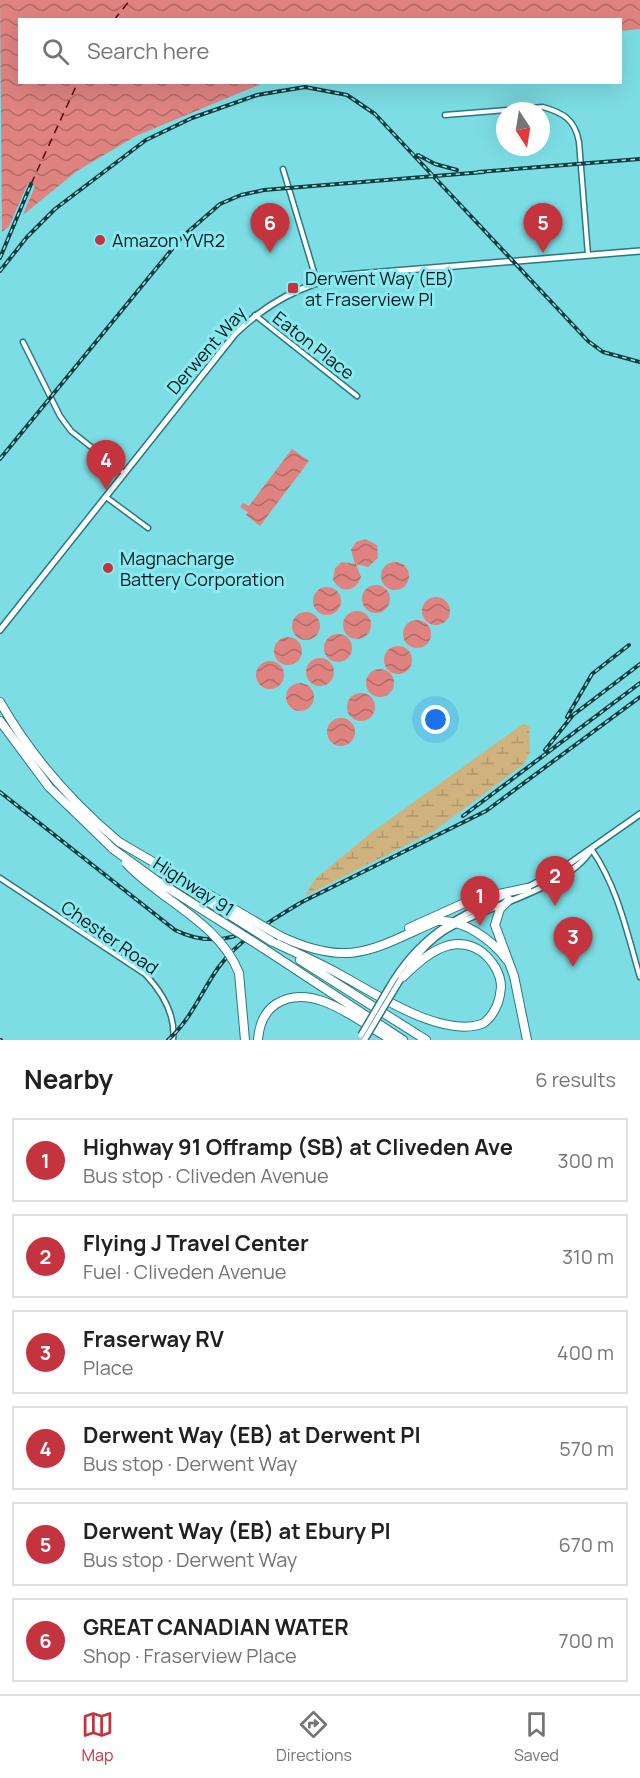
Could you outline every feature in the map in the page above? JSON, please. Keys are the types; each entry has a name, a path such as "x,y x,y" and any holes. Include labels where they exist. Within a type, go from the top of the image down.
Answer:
{"highway":[{"path":"0,702 24,740 56,781 119,842 426,1040"},
{"name":"Highway 91","path":"0,721 49,787 113,849 157,881 403,1040"},
{"path":"119,842 280,936 325,953 356,953 392,943 437,921 452,923 484,935 507,960"},
{"path":"113,849 136,874 216,937 231,955 239,973 245,1040"},
{"path":"356,953 471,900 527,888"},
{"path":"510,900 500,909 495,921 498,937 514,976 527,1040"},
{"path":"270,941 340,974 404,1015 434,1029 459,1033 476,1029 489,1019 500,995 497,970 480,951 469,946 440,947 403,976"},
{"path":"258,1040 263,1018 273,1006 296,996 324,1001 392,1040"}],"street":[{"path":"446,115 543,107 558,111 569,119 576,130 579,142 588,256"},
{"path":"283,169 317,282"},
{"name":"Derwent Way","path":"0,630 235,334 255,315 282,297 317,282 345,275 640,251"},
{"name":"Eaton Place","path":"255,315 357,396"},
{"path":"23,342 60,416 71,431 124,473"},
{"path":"105,496 148,528"},
{"path":"362,1038 416,950 452,923 479,907 527,888 591,850 640,814"},
{"path":"391,991 420,953 452,923 562,876 587,857 591,850"},
{"path":"591,850 607,872 615,890 640,977"},
{"name":"Chester Road","path":"0,878 145,975 156,987 168,1007 173,1040"}],"green space":[{"path":"523,724 529,726 530,752 523,765 434,831 305,896 315,879 372,832"}],"water":[{"path":"0,0 640,0 640,29 622,31 622,18 18,18 18,84 261,84 136,136 77,171 2,232"},
{"path":"292,449 309,461 260,526 246,515 248,512 240,507 243,503 249,506"},
{"path":"365,539 377,545 378,558 368,567 356,564 361,577 359,582 352,588 340,588 333,580 335,568 342,562 355,564 351,550 356,542"},
{"path":"395,562 405,566 409,576 405,586 395,590 385,586 381,576 385,566"},
{"path":"376,585 386,589 390,599 386,609 376,613 366,609 362,599 366,589"},
{"path":"327,587 337,591 341,601 337,611 327,615 317,611 313,601 317,591"},
{"path":"436,597 446,601 450,611 446,621 436,625 426,621 422,611 426,601"},
{"path":"357,611 367,615 371,625 367,635 357,639 347,635 343,625 347,615"},
{"path":"306,612 316,616 320,626 316,636 306,640 296,636 292,626 296,616"},
{"path":"417,620 427,624 431,634 427,644 417,648 407,644 403,634 407,624"},
{"path":"338,634 348,638 352,648 348,658 338,662 328,658 324,648 328,638"},
{"path":"288,637 298,641 302,651 298,661 288,665 278,661 274,651 278,641"},
{"path":"398,646 408,650 412,660 408,670 398,674 388,670 384,660 388,650"},
{"path":"320,658 330,662 334,672 330,682 320,686 310,682 306,672 310,662"},
{"path":"270,661 280,665 284,675 280,685 270,689 260,685 256,675 260,665"},
{"path":"380,669 390,673 394,683 390,693 380,697 370,693 366,683 370,673"},
{"path":"300,683 310,687 314,697 310,707 300,711 290,707 286,697 290,687"},
{"path":"361,693 371,697 375,707 371,717 361,721 351,717 347,707 351,697"},
{"path":"341,718 351,722 355,732 351,742 341,746 331,742 327,732 331,722"}],"pier":[{"path":"28,183 35,186 20,222 7,231"}],"ferry route":[{"path":"116,18 130,0"},
{"path":"31,184 77,84"}],"railway":[{"path":"0,271 27,237 55,209 146,140 192,118 257,95 305,87 347,95 375,114 588,341 603,352 640,362"},
{"path":"418,155 435,164 457,170"},
{"path":"478,172 640,159"},
{"path":"0,459 182,237 220,204 241,195 264,190 484,172"},
{"path":"0,258 31,184"},
{"path":"567,717 592,674 629,645"},
{"path":"545,750 573,715 640,664"},
{"path":"463,816 640,683"},
{"path":"168,1040 189,1015 226,958 257,931 302,902 486,811 640,697"},
{"path":"0,792 175,930 194,937 214,939 234,936 253,929"}],"place":[{"name":"Amazon YVR2","path":"100,240"},
{"name":"GREAT CANADIAN WATER","path":"270,253"},
{"name":"Derwent Way (EB) at Ebury Pl","path":"543,253"},
{"name":"Derwent Way (EB) at Fraserview Pl","path":"293,288"},
{"name":"Derwent Way (EB) at Derwent Pl","path":"106,490"},
{"name":"Magnacharge Battery Corporation","path":"108,568"},
{"name":"Flying J Travel Center","path":"555,906"},
{"name":"Highway 91 Offramp (SB) at Cliveden Ave","path":"480,926"},
{"name":"Fraserway RV","path":"573,967"}]}
